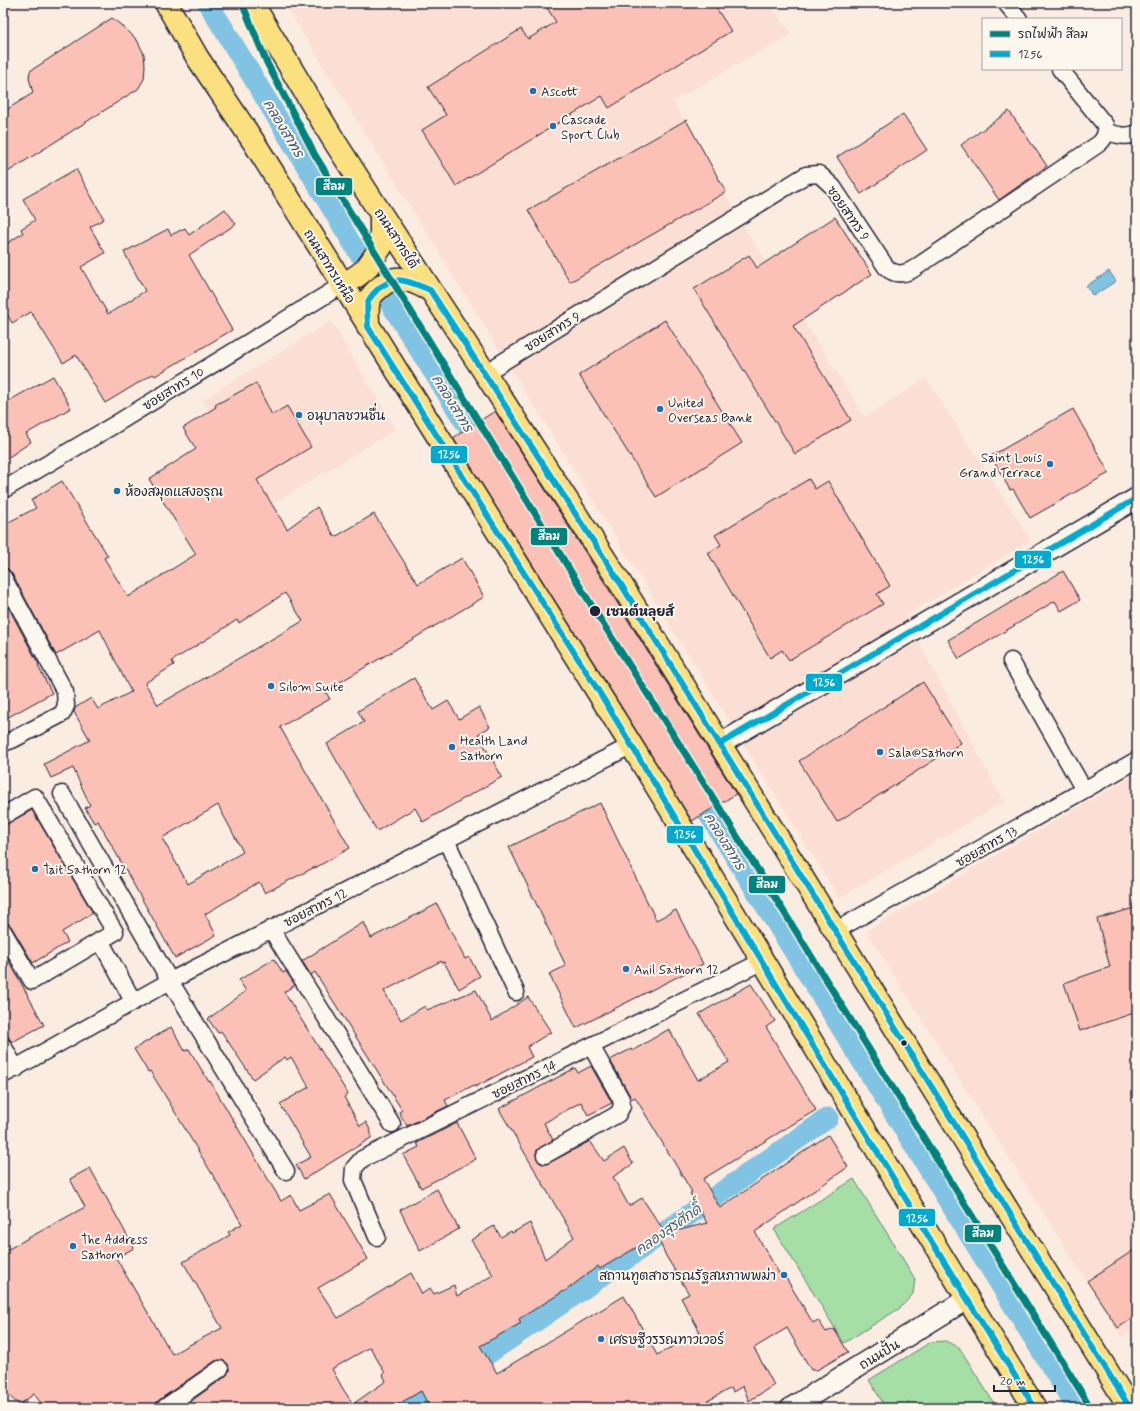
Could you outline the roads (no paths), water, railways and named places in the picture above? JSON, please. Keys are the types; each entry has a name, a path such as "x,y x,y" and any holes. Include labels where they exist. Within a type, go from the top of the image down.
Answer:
{"main road":[{"name":"ถนนสาทรเหนือ","path":"166,3 197,57 255,144 368,327 632,745 967,1300 1034,1408"},
{"name":"ถนนสาทรใต้","path":"252,3 333,139 614,574 1130,1408"},
{"path":"342,284 366,269 381,247 381,214"},
{"path":"368,327 368,302 372,294 385,283 392,280 402,279 430,290"}],"street":[{"path":"1006,3 1018,18"},
{"path":"1061,70 1105,125 1107,132 1121,136 1133,135 1137,133"},
{"name":"ซอยสาทร 9","path":"485,373 806,175 819,174 833,186 886,267 892,273 905,274 1100,143 1107,132"},
{"name":"ซอยสาทร 10","path":"3,490 114,425 342,284"},
{"path":"720,744 1137,498"},
{"path":"3,577 65,692 66,706 62,714 12,740 6,742 3,740"},
{"path":"1011,661 1084,790"},
{"name":"ซอยสาทร 12","path":"9,1072 170,981 632,745"},
{"name":"ซอยสาทร 13","path":"835,931 1137,760"},
{"path":"62,794 170,981 286,1171"},
{"path":"3,816 35,797 115,932 32,981 3,931"},
{"path":"446,840 516,992"},
{"path":"271,929 392,1124"},
{"path":"100,940 133,1001"},
{"name":"ซอยสาทร 14","path":"377,1237 353,1180 354,1168 362,1159 763,961"},
{"path":"3,1046 9,1072"},
{"path":"545,1155 618,1114 622,1106 621,1099 591,1046"},
{"name":"ถนนปั้น","path":"791,1408 967,1300"},
{"path":"164,1408 220,1369"}],"water":[{"path":"1109,271 1116,281 1093,296 1086,286"}],"waterway":[{"name":"คลองสาทร","path":"208,3 359,253"},
{"name":"คลองสาทร","path":"385,295 484,452"},
{"name":"คลองสาทร","path":"692,787 1077,1408"},
{"name":"คลองสุรศักดิ์","path":"408,1408 570,1298 828,1118"}],"metro line":[{"name":"สีลม","path":"242,3 267,63 315,155 595,611 719,807 1091,1408"}],"place":[{"name":"Ascott","path":"533,91"},
{"name":"Cascade Sport Club","path":"553,126"},
{"name":"United Overseas Bank","path":"660,409"},
{"name":"อนุบาลชวนชื่น","path":"299,415"},
{"name":"Saint Louis Grand Terrace","path":"1050,464"},
{"name":"ห้องสมุดแสงอรุณ","path":"117,491"},
{"name":"เซนต์หลุยส์","path":"595,611"},
{"name":"Silom Suite","path":"271,686"},
{"name":"Health Land Sathorn","path":"452,747"},
{"name":"Sala@Sathorn","path":"880,752"},
{"name":"Tait Sathorn 12","path":"35,869"},
{"name":"Anil Sathorn 12","path":"626,969"},
{"name":"The Address Sathorn","path":"73,1246"},
{"name":"สถานทูตสาธารณรัฐสหภาพพม่า","path":"784,1275"},
{"name":"เศรษฐีวรรณทาวเวอร์","path":"601,1339"}]}
